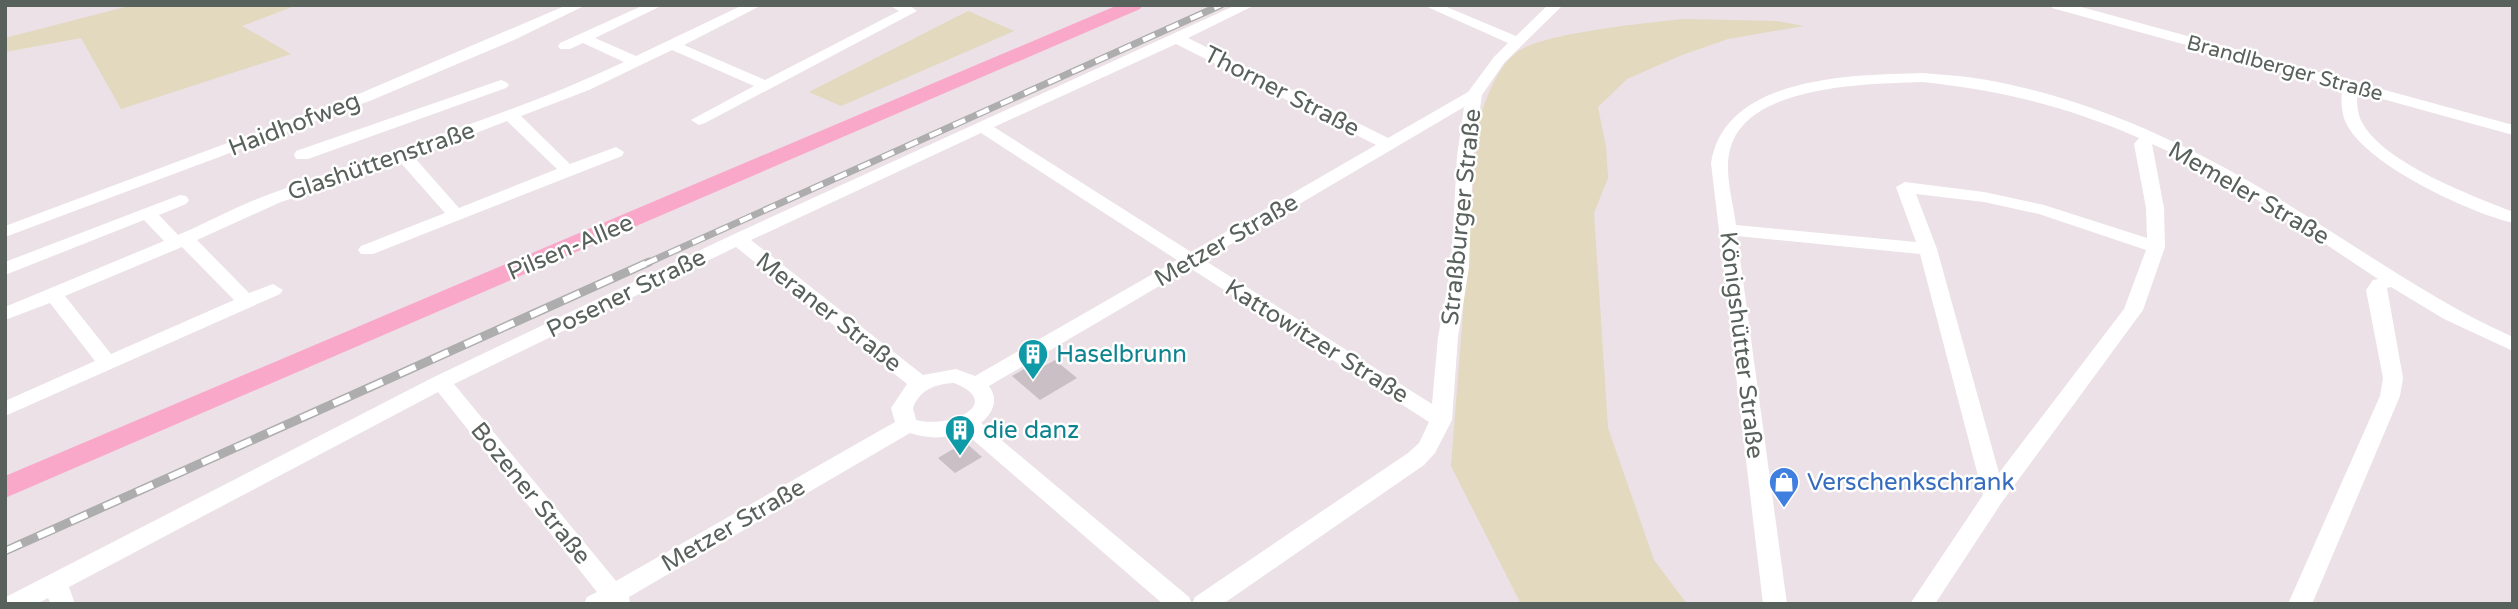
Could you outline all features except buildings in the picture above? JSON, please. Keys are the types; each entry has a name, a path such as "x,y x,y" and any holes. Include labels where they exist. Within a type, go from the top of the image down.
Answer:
{"main road":[{"name":"Pilsen-Allee","path":"5,488 1134,5"}],"street":[{"name":"Haidhofweg","path":"5,232 342,107 448,64 579,5"},
{"path":"565,47 656,5"},
{"name":"Glashüttenstraße","path":"5,314 275,198 402,155 584,87 755,5"},
{"name":"Posener Straße","path":"16,604 59,594 441,382 738,239 1248,5"},
{"path":"1430,5 1500,36 1518,41"},
{"name":"Straßburger Straße","path":"1441,420 1448,337 1460,267 1465,156 1474,95 1488,73 1556,5"},
{"name":"Brandlberger Straße","path":"2057,5 2513,130"},
{"path":"699,120 909,7"},
{"path":"584,38 637,62"},
{"name":"Thorner Straße","path":"1176,38 1388,145"},
{"path":"672,45 765,85"},
{"name":"Memeler Straße","path":"1719,169 1720,145 1742,116 1784,95 1837,82 1918,76 1983,84 2059,103 2151,137 2238,181 2391,281 2452,317 2513,345"},
{"path":"302,155 501,85"},
{"path":"2350,86 2348,103 2357,127 2381,151 2448,191 2513,218"},
{"path":"475,94 506,116 568,171"},
{"name":"Metzer Straße","path":"977,384 1474,95"},
{"name":"Kattowitzer Straße","path":"981,126 1441,420"},
{"path":"1922,604 1994,496 2133,310 2156,247 2155,208 2142,144 2151,137"},
{"path":"330,145 349,172"},
{"path":"367,250 616,152"},
{"path":"402,155 456,215"},
{"name":"Königshütter Straße","path":"1719,169 1775,604"},
{"path":"1994,496 1928,249 1905,187 1984,197 2044,210 2156,247"},
{"path":"5,269 180,201"},
{"path":"147,214 180,240 247,302"},
{"path":"1728,230 1928,249"},
{"name":"Meraner Straße","path":"738,239 920,384"},
{"path":"2300,604 2390,396 2393,379 2376,290 2380,284 2391,281"},
{"path":"5,409 273,290"},
{"path":"53,294 108,363"},
{"path":"956,376 977,384 983,391 983,408 968,424 943,432 929,432 908,425 902,408 904,399 920,384 956,376"},
{"name":"Bozener Straße","path":"441,382 610,600"},
{"path":"1204,604 1416,459 1427,448 1441,420"},
{"path":"968,424 1180,604"},
{"name":"Metzer Straße","path":"610,600 908,425"}],"shaded area":[{"path":"133,5 297,5 242,26 291,54 121,109 81,38 5,52 5,38"},
{"path":"968,11 1014,31 841,106 809,92"},
{"path":"1683,19 1776,21 1804,26 1728,39 1682,55 1627,79 1598,107 1606,147 1608,178 1594,213 1608,428 1654,560 1687,604 1521,604 1451,466 1478,123 1497,76 1516,53 1528,46 1595,30"}],"railway":[{"path":"645,264 1221,5"},
{"path":"5,551 649,262"}],"place":[{"name":"Haselbrunn","path":"1033,381"},
{"name":"die danz","path":"960,457"},
{"name":"Verschenkschrank","path":"1784,509"}]}
